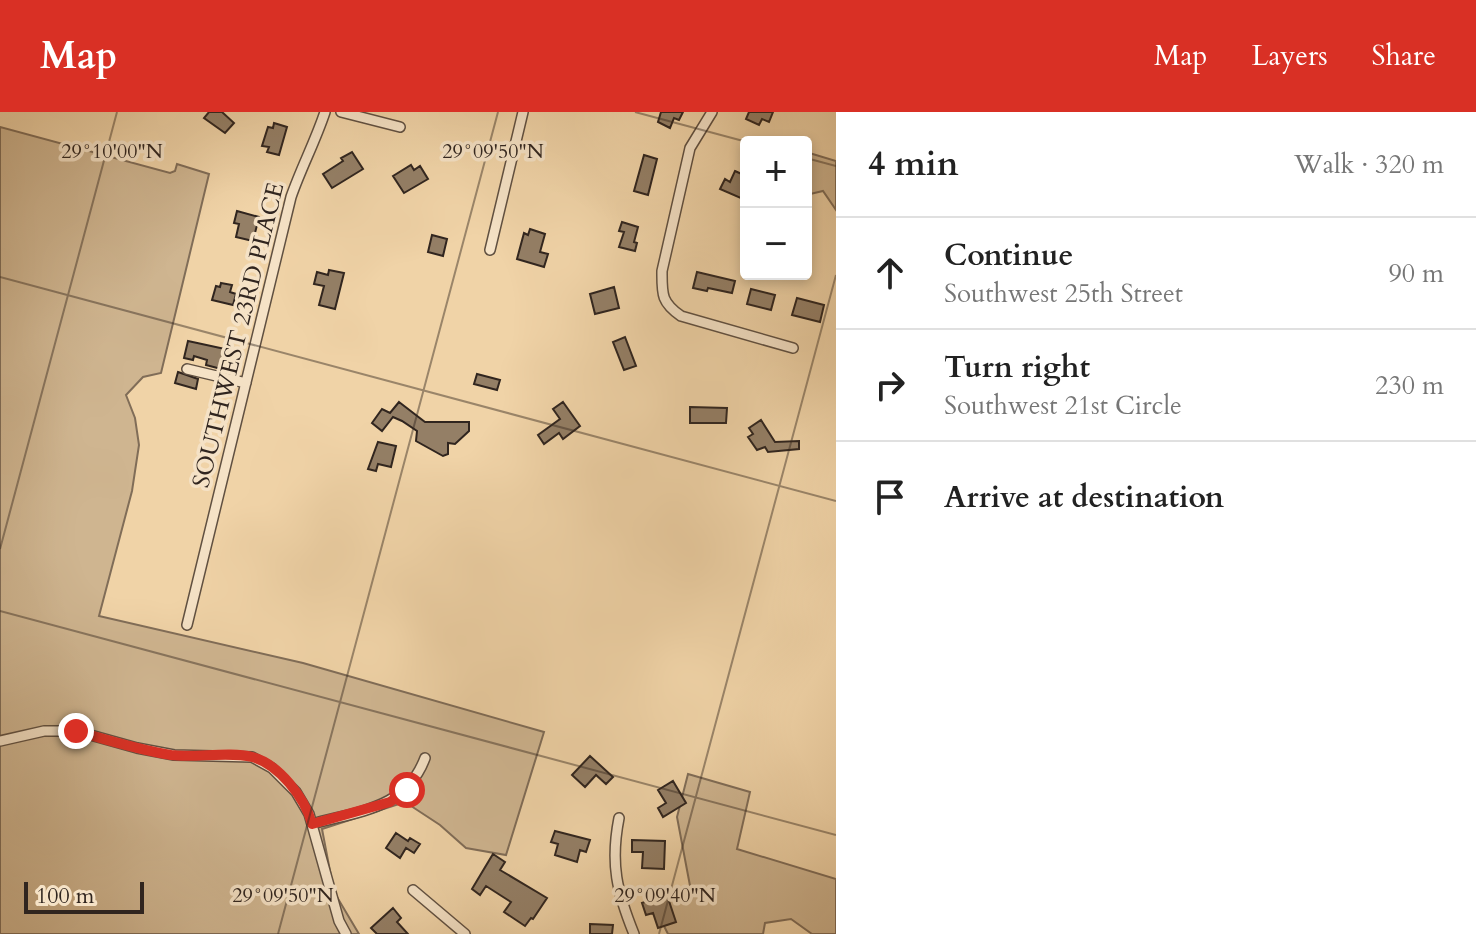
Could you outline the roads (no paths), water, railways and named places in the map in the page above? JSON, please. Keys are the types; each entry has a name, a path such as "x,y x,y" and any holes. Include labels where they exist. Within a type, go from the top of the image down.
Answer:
{"street":[{"name":"SOUTHWEST 23RD PLACE","path":"187,625 291,197 325,112"},
{"path":"341,112 400,127"},
{"path":"490,250 523,112"},
{"path":"712,112 690,148 662,271 662,291 667,306 681,316 793,348"},
{"path":"187,369 246,383"},
{"path":"0,741 44,731 76,731 174,755 252,757 272,768 296,792 312,824 339,921 346,934"},
{"path":"312,824 390,802 418,777 425,758"},
{"path":"619,818 613,863 620,897 634,934"},
{"path":"413,890 465,934"}]}
